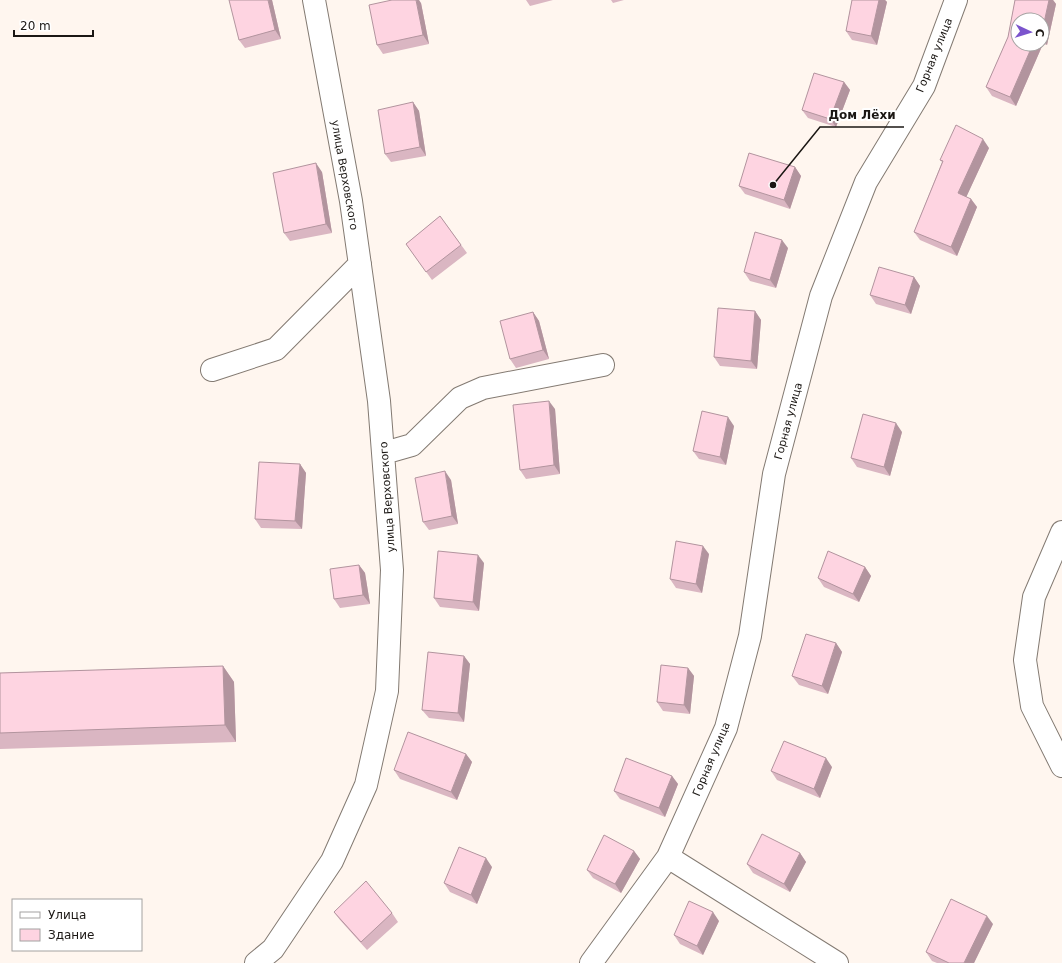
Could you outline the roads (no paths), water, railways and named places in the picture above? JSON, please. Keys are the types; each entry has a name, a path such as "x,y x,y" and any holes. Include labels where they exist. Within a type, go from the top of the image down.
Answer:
{"street":[{"name":"улица Верховского","path":"256,963 273,949 332,861 366,785 387,691 392,570 379,401 351,201 314,0"},
{"name":"Горная улица","path":"591,963 668,857 726,728 750,636 774,474 821,296 866,182 924,86 956,0"},
{"path":"212,370 276,349 360,264"},
{"path":"384,453 412,445 460,398 483,388 603,365"},
{"path":"1062,532 1034,597 1025,660 1032,706 1062,766"},
{"path":"668,857 838,963"}],"place":[{"name":"Дом Лёхи","path":"773,185"}]}
